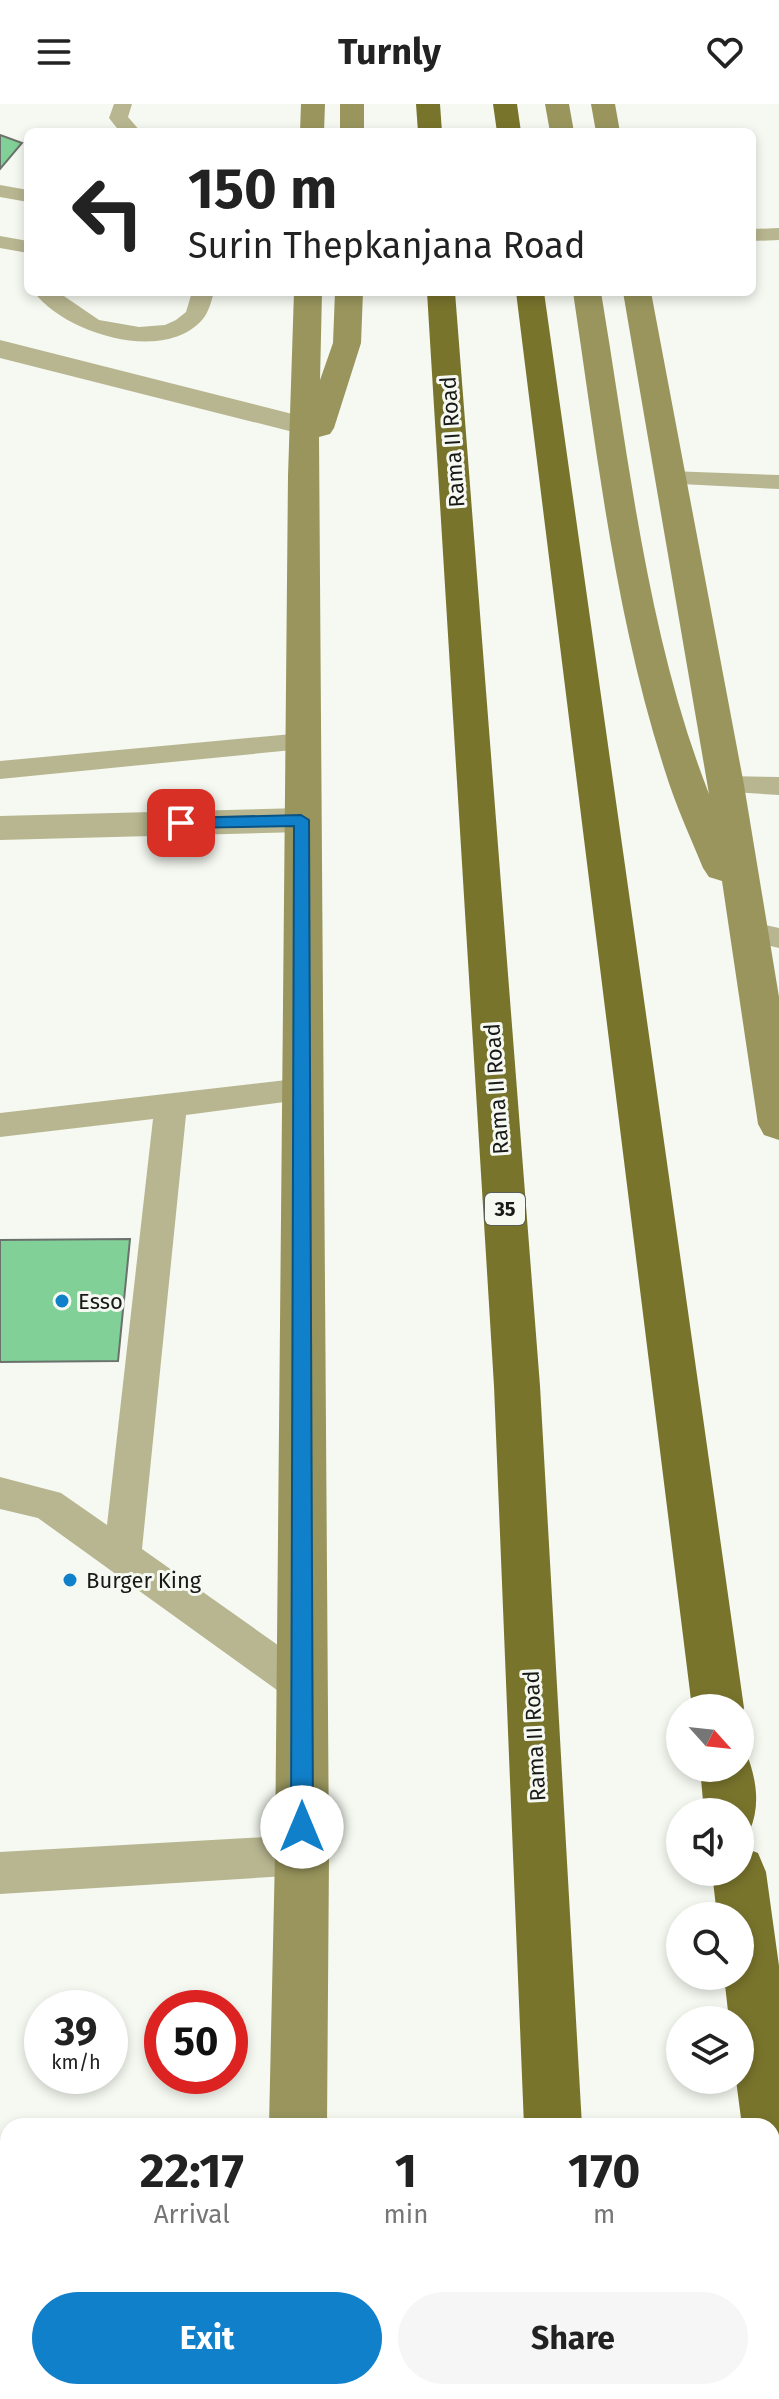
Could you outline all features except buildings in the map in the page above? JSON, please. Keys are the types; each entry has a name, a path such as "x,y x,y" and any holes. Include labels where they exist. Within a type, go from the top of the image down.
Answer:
{"highway":[{"path":"428,104 430,128"},
{"path":"505,104 508,128"},
{"name":"Rama II Road","path":"441,296 517,1386 553,2118"},
{"path":"531,296 716,1694"},
{"path":"741,1886 770,2118"}],"main road":[{"path":"312,128 313,104"},
{"path":"352,104 352,128"},
{"path":"557,104 561,128"},
{"path":"603,104 607,128"},
{"path":"298,2118 304,1090 301,820 303,476 308,296"},
{"path":"303,476 347,343 349,296"},
{"path":"588,296 626,534 652,657 683,772 763,934"},
{"path":"638,296 726,785 763,934 779,1124"}],"street":[{"path":"0,349 305,426"},
{"path":"0,828 301,820"}],"lane":[{"path":"123,104 118,118 127,128"},
{"path":"0,191 24,195"},
{"path":"756,235 779,234"},
{"path":"0,242 24,246"},
{"path":"50,296 81,320 111,330 147,334 178,328 193,317 201,296"},
{"path":"669,478 779,482"},
{"path":"0,770 303,742"},
{"path":"726,785 779,786"},
{"path":"0,1125 304,1090"},
{"path":"122,1559 171,1106"},
{"path":"0,1493 48,1504 302,1685"},
{"path":"0,1873 302,1855"}],"place":[{"name":"Esso","path":"62,1301"},
{"name":"Burger King","path":"70,1580"}],"route":[{"path":"181,823 301,820 304,1090 302,1827"}]}
